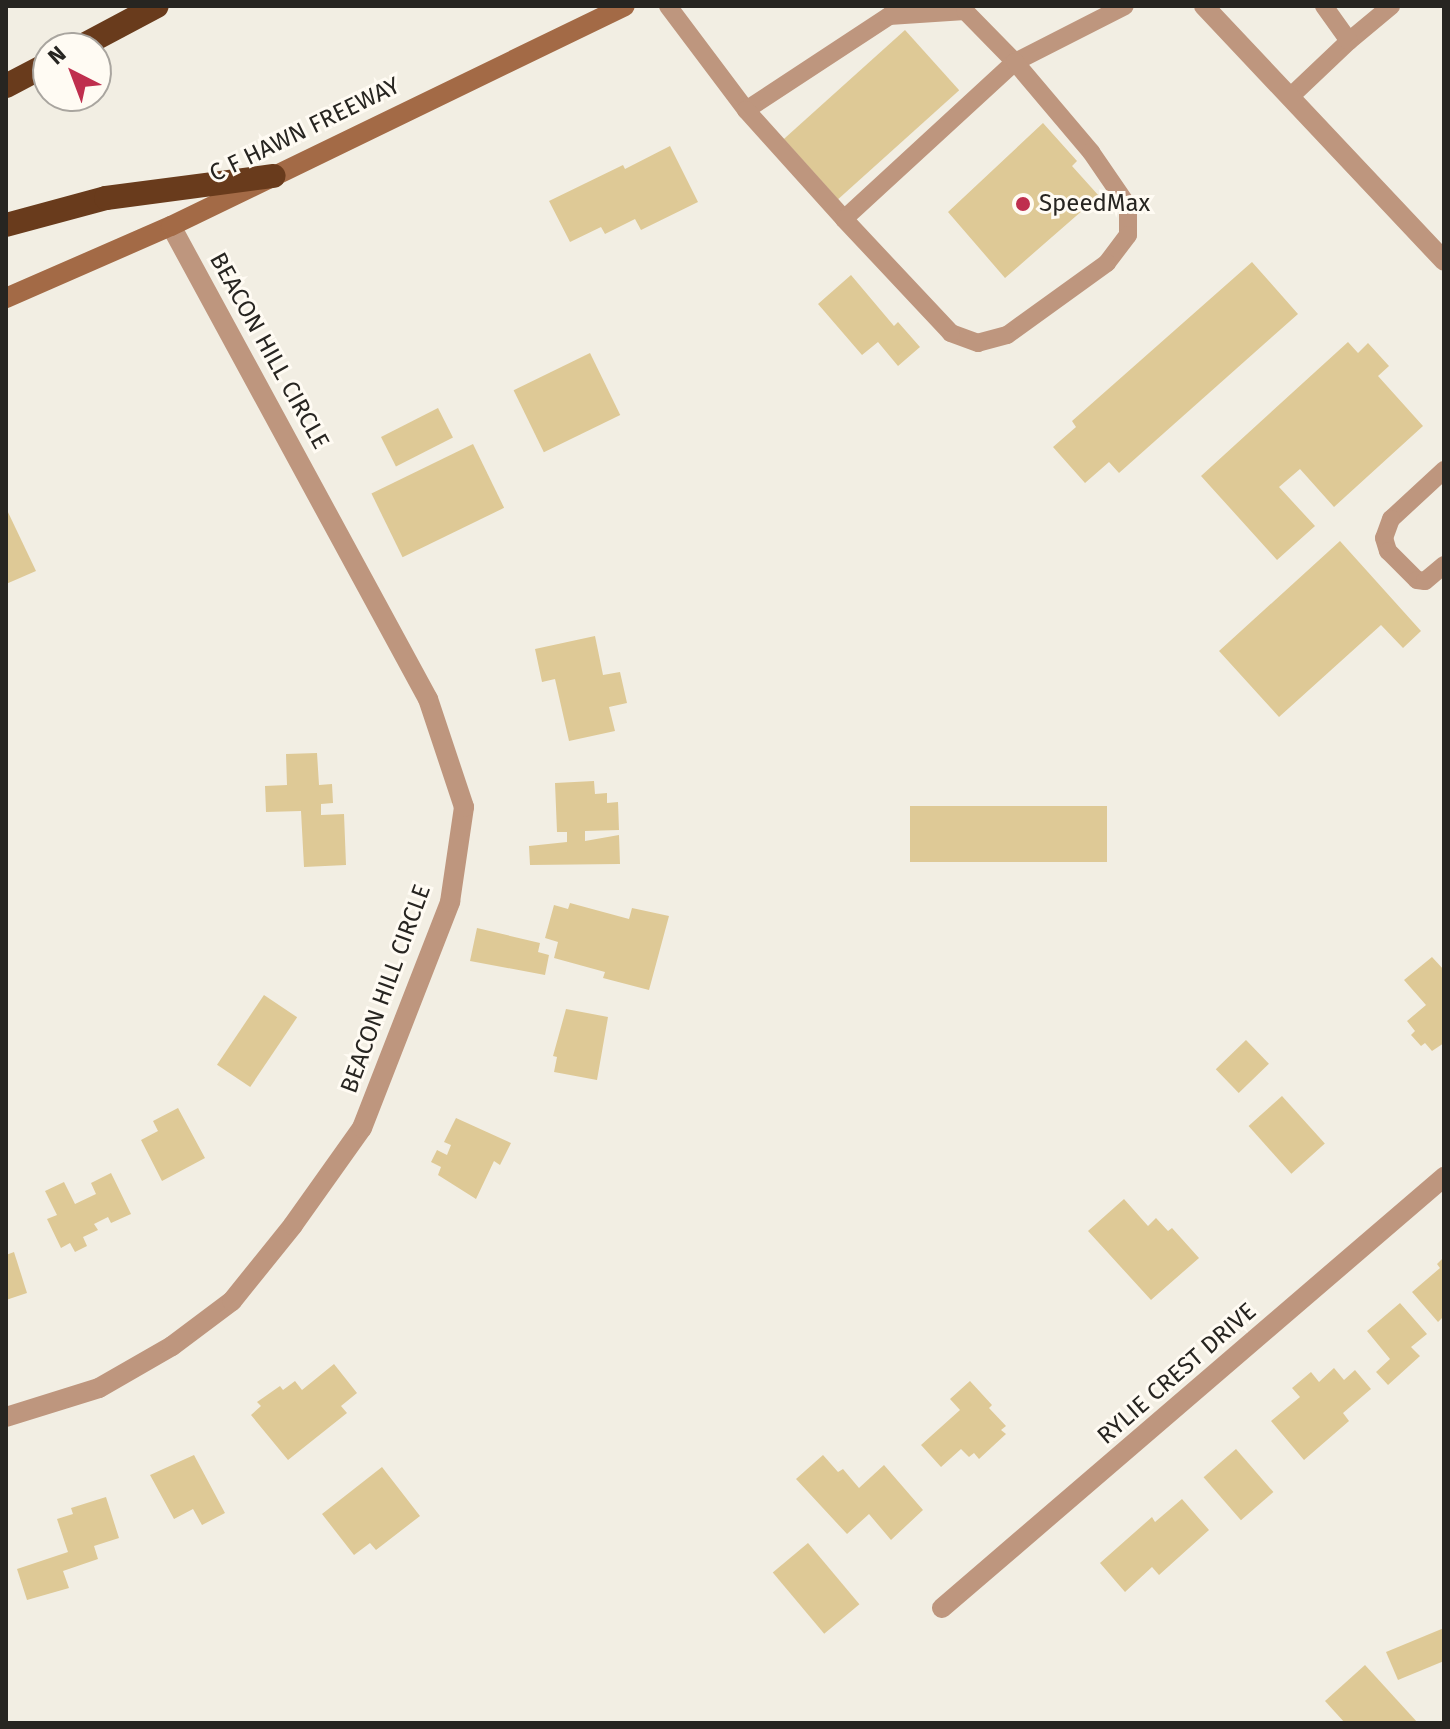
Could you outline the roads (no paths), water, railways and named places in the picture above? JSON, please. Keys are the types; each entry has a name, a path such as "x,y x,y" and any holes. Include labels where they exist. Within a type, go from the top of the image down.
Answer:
{"highway":[{"path":"108,32 157,6"},
{"path":"6,86 32,72"},
{"path":"6,225 106,198 274,176"}],"main road":[{"name":"C F HAWN FREEWAY","path":"6,298 171,226 625,6"}],"street":[{"path":"1204,6 1444,261"},
{"name":"BEACON HILL CIRCLE","path":"6,1417 99,1388 172,1346 232,1301 293,1225 362,1128 450,902 464,807 428,699 171,226"},
{"name":"RYLIE CREST DRIVE","path":"942,1608 1444,1177"}],"lane":[{"path":"668,6 746,110 951,333 978,343 1007,335 1107,263 1128,235 1128,206 1091,152 1015,62 965,11 885,11 746,110"},
{"path":"844,219 1015,62 1125,6"},
{"path":"1324,6 1349,41"},
{"path":"1290,97 1391,6"},
{"path":"1444,470 1391,519 1384,538 1388,551 1417,580 1425,581 1444,565"}],"place":[{"name":"SpeedMax","path":"1023,204"}]}
